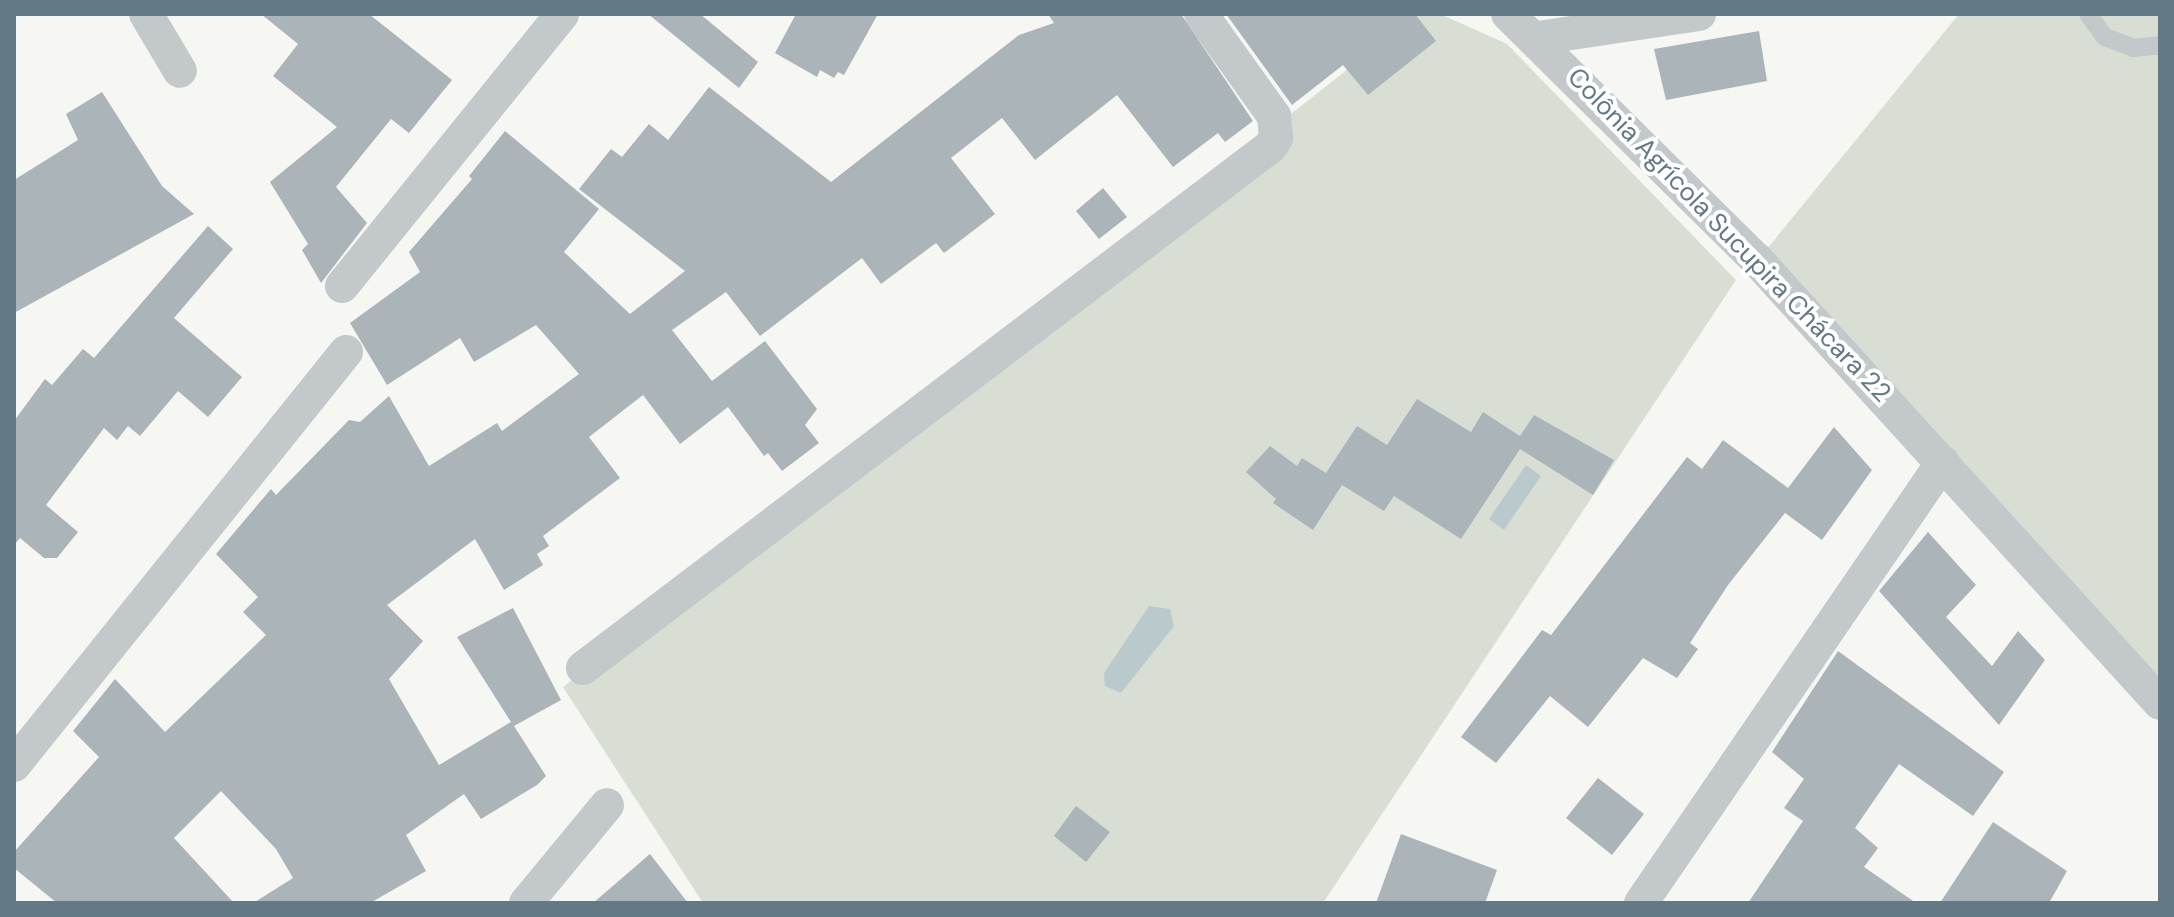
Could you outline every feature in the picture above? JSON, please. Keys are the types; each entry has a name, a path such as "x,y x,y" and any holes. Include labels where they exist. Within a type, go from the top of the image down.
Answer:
{"street":[{"path":"146,14 180,71"},
{"path":"342,286 562,14"},
{"path":"583,668 1270,147 1276,138 1274,116 1201,14"},
{"name":"Colônia Agrícola Sucupira Chácara 22","path":"1508,14 1538,38 1767,270 2160,703"},
{"path":"1538,38 1699,14"},
{"path":"14,765 346,352"},
{"path":"1641,903 1943,462"},
{"path":"526,903 607,805"}],"lane":[{"path":"2088,14 2105,37 2133,48 2160,45"}],"shaded area":[{"path":"1418,14 1440,14 1507,44 1736,280 1323,903 703,903 563,687"},
{"path":"1959,14 2160,14 2160,687 1766,250"},
{"path":"1526,465 1541,476 1504,530 1489,519"},
{"path":"1149,606 1170,609 1174,626 1121,693 1105,686 1104,673"}],"building":[{"path":"261,14 369,14 452,80 409,133 391,119 336,187 367,223 321,283 302,250 308,244 270,182 337,127 273,76 298,44"},
{"path":"648,14 700,14 758,62 739,88"},
{"path":"796,14 878,14 844,75 838,72 834,78 820,70 817,77 775,53"},
{"path":"1048,14 1181,14 1253,121 1225,142 1218,133 1173,167 1117,95 1035,160 1002,118 951,158 995,214 944,253 936,243 881,284 862,258 760,336 726,292 672,330 712,381 765,341 817,409 805,425 819,443 782,471 768,453 764,456 728,407 680,444 643,395 589,437 620,478 543,536 549,546 537,554 543,565 504,590 475,539 387,605 423,641 389,679 439,765 511,722 457,637 513,608 561,700 514,726 546,776 537,785 481,819 464,794 406,835 426,871 370,903 253,903 293,878 276,849 221,791 174,838 234,903 57,903 14,868 14,852 99,757 73,731 115,679 165,732 266,635 243,612 258,597 216,554 271,489 276,495 349,420 360,422 389,396 429,466 497,423 502,431 579,374 536,325 474,362 460,338 387,385 350,323 420,272 409,252 472,179 469,176 505,131 599,209 564,252 630,314 685,271 579,189 611,149 622,157 649,124 668,140 709,87 831,182 1019,35 1054,23"},
{"path":"1226,14 1415,14 1436,41 1368,95 1343,65 1292,105"},
{"path":"1759,31 1767,81 1666,100 1654,49"},
{"path":"102,92 162,186 194,214 14,313 14,180 78,140 66,114"},
{"path":"1103,188 1127,217 1099,239 1076,211"},
{"path":"208,226 233,249 174,318 242,377 208,417 178,391 140,436 128,426 117,440 104,428 46,505 78,532 57,558 44,558 20,538 14,545 14,421 45,379 52,385 83,349 94,358"},
{"path":"1417,399 1471,432 1483,412 1520,436 1534,415 1614,460 1593,495 1520,449 1461,539 1394,496 1384,511 1342,485 1313,530 1273,503 1276,499 1246,472 1270,446 1297,466 1302,458 1326,473 1357,426 1387,445"},
{"path":"1834,427 1872,470 1822,540 1785,513 1728,585 1690,643 1698,649 1677,678 1643,658 1588,727 1550,696 1496,763 1461,737 1542,630 1551,635 1687,457 1702,469 1723,440 1788,488"},
{"path":"1928,532 1976,585 1946,617 1992,666 2018,631 2045,660 1999,725 1879,591"},
{"path":"1838,651 2004,772 1973,816 1899,764 1855,828 1878,848 1864,867 1916,903 1748,903 1803,821 1784,808 1804,779 1772,752"},
{"path":"1598,778 1644,814 1612,855 1566,818"},
{"path":"1076,806 1110,832 1086,862 1054,836"},
{"path":"1993,822 2067,871 2049,903 1940,903"},
{"path":"1401,834 1497,870 1485,903 1376,903"},
{"path":"650,854 688,903 593,903"}]}
